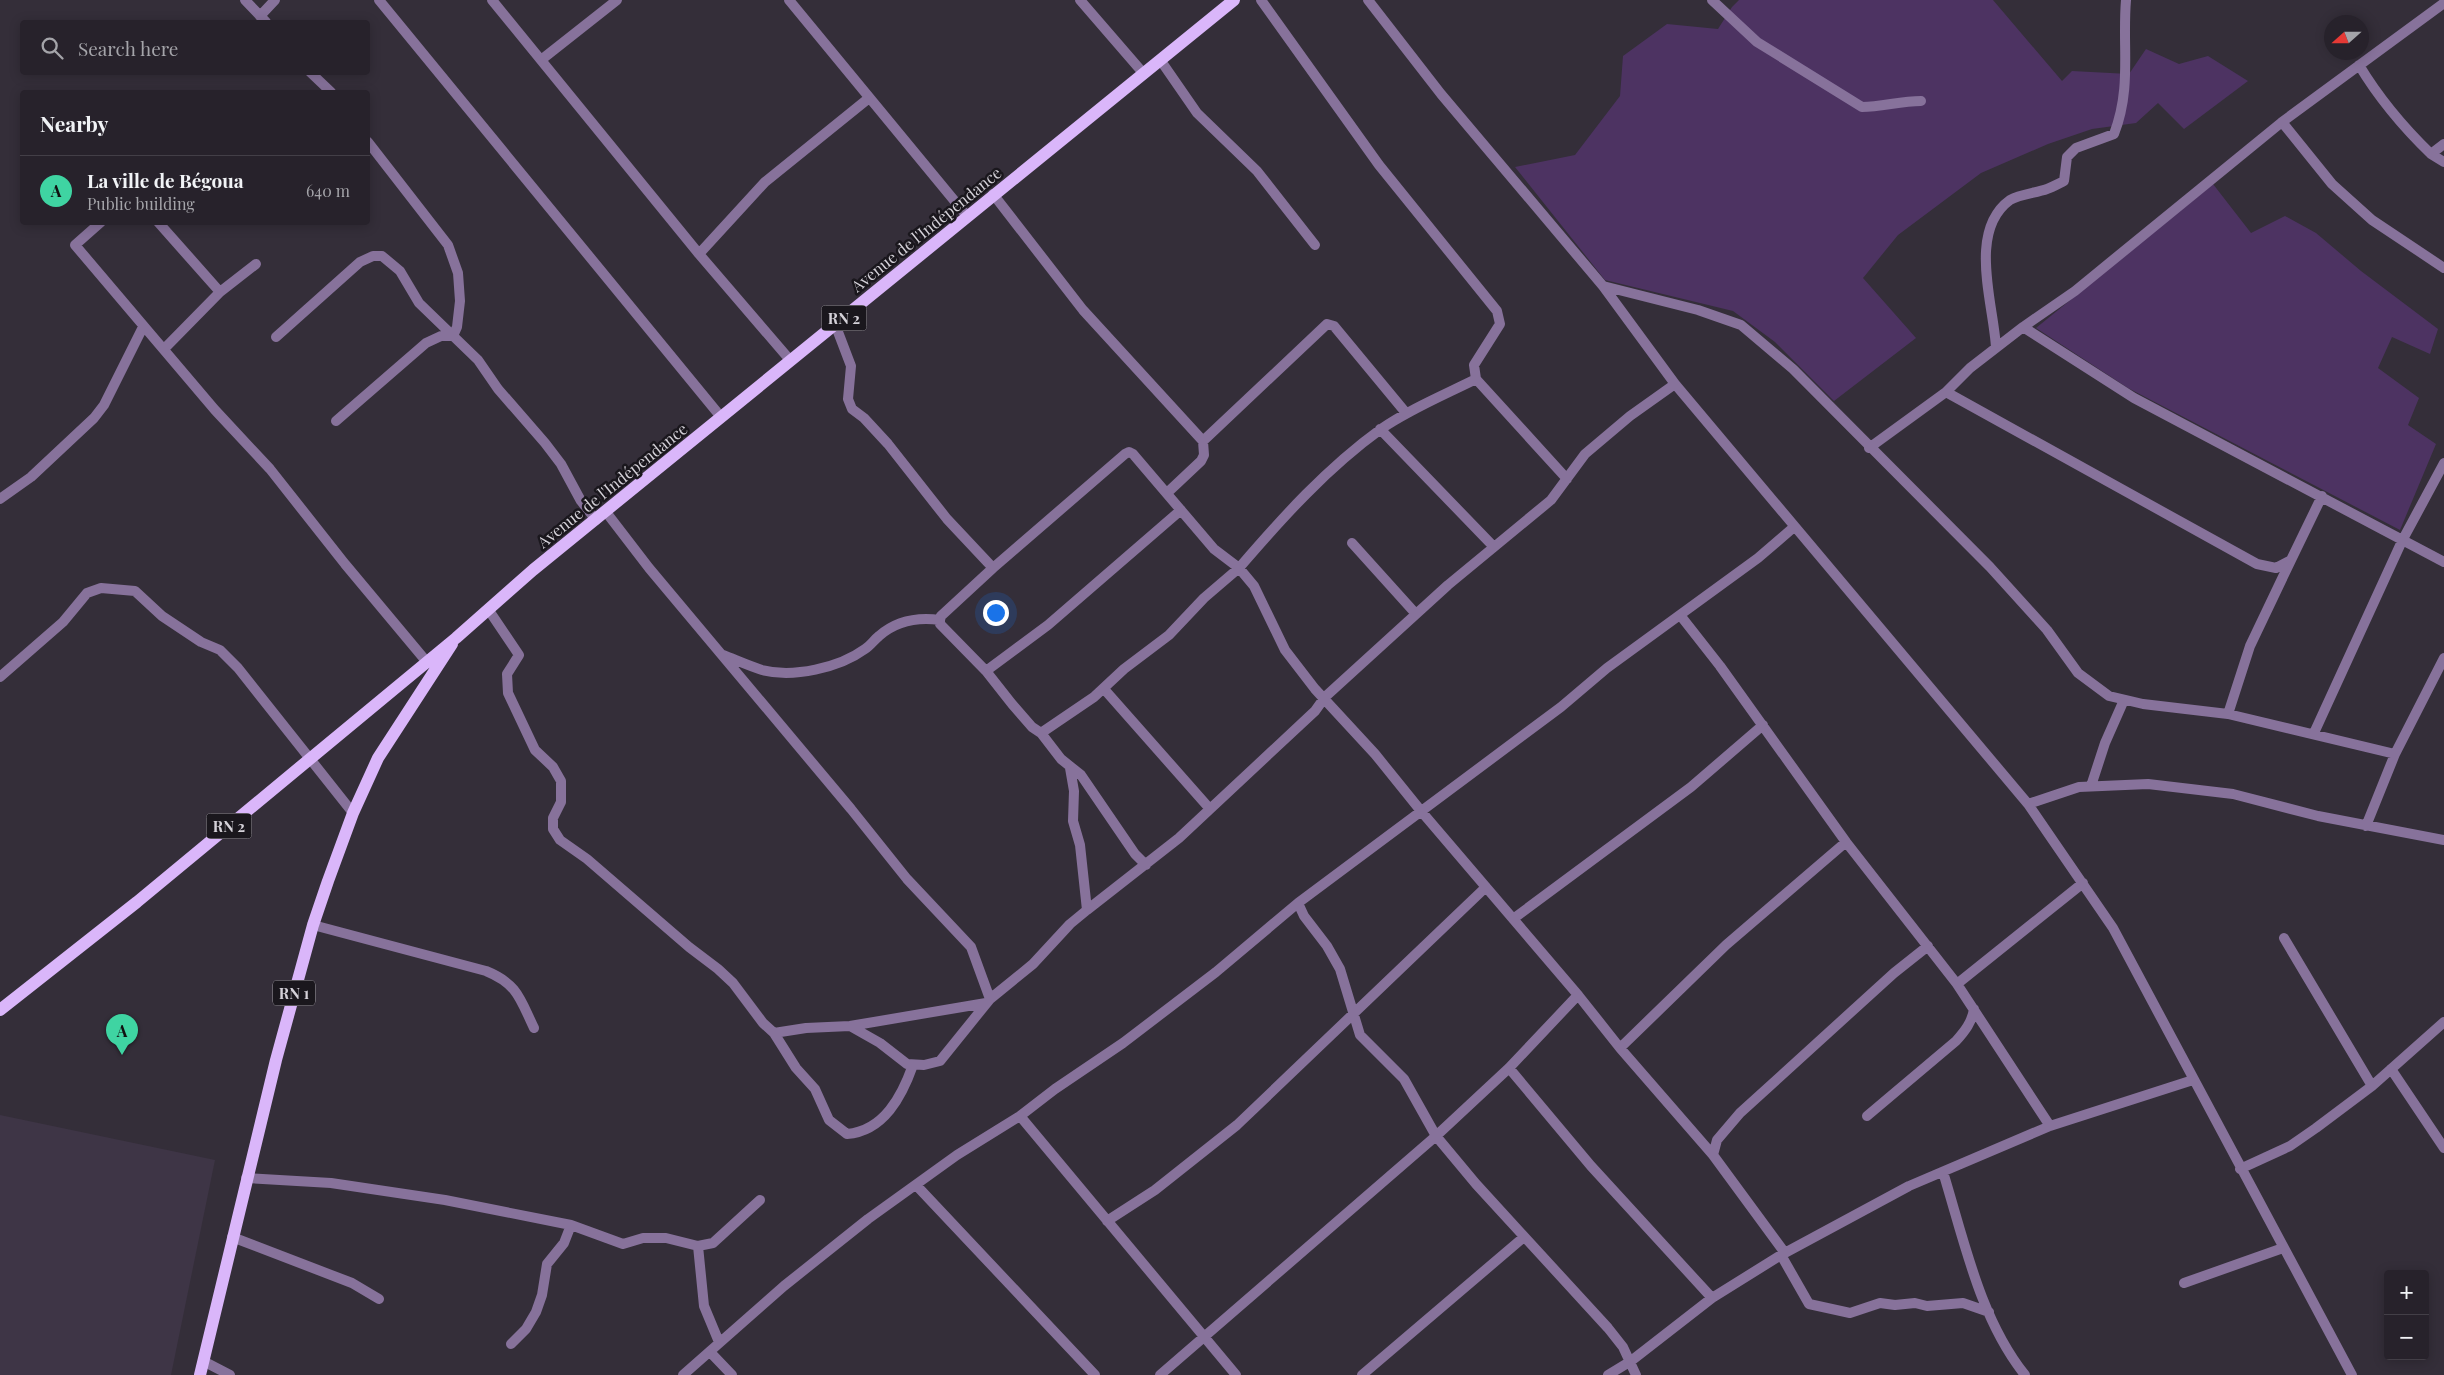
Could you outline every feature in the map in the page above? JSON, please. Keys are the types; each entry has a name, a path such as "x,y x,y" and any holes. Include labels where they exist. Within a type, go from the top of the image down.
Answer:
{"main road":[{"name":"Avenue de l'Indépendance","path":"456,638 488,609 790,360 1234,0"},
{"name":"RN 2","path":"0,1010 137,902 456,638"},
{"name":"RN 1","path":"200,1375 246,1178 313,925 353,813 378,758 431,680 456,638"}],"street":[{"path":"245,0 263,19 275,0"},
{"path":"379,0 721,417"},
{"path":"492,0 699,254 790,360"},
{"path":"541,60 617,0"},
{"path":"789,0 967,216"},
{"path":"1080,0 1144,74"},
{"path":"1261,0 1379,165 1497,310 1500,324 1474,365 1476,380 1567,479"},
{"path":"1368,0 1441,94 1603,286 1675,384 2028,804 2113,928 2352,1375"},
{"path":"1712,0 1757,42 1862,107 1880,107 1902,101 1921,101"},
{"path":"1996,348 1986,273 1986,240 1995,215 2011,200 2049,189 2064,181 2067,157 2076,148 2114,134 2120,118 2126,77 2126,0"},
{"path":"1869,448 1946,392 1970,368 1996,348 2075,292 2282,122 2444,3"},
{"path":"1161,61 1197,113 1257,171 1315,245"},
{"path":"2359,65 2379,98 2406,129 2431,154 2444,162"},
{"path":"313,75 329,90"},
{"path":"699,254 765,182 869,98"},
{"path":"2282,122 2332,184 2345,196 2372,220 2444,268"},
{"path":"2431,154 2444,144"},
{"path":"370,145 448,245 458,273 460,300 457,327 452,336"},
{"path":"993,194 1083,310 1203,441 1204,455 1200,461 1167,493"},
{"path":"99,225 75,246 95,267 143,327 215,410 270,469 345,564 426,661"},
{"path":"161,225 220,292"},
{"path":"276,337 360,262 373,256 382,256 400,271 419,303 478,360 498,389 561,464 581,501 596,520"},
{"path":"164,349 220,292 256,264"},
{"path":"1603,286 1698,310 1741,325 1793,369 1869,448 1990,567 2048,630 2078,673 2109,696 2124,700 2228,714 2314,733 2395,754"},
{"path":"835,324 851,366 848,398 852,409 864,418 888,444 946,519 993,568"},
{"path":"1203,441 1327,324 1334,326 1406,413"},
{"path":"0,499 31,477 94,418 104,405 143,327"},
{"path":"2023,328 2134,398 2444,562"},
{"path":"336,421 426,343 440,336 452,336"},
{"path":"1041,734 1104,689 1124,669 1170,635 1204,598 1239,568 1304,495 1380,430 1406,413 1476,380"},
{"path":"850,1026 880,1043 906,1064 913,1065 940,1061 988,1001 1033,964 1070,924 1146,865 1210,809 1315,711 1325,697 1416,614 1551,500 1585,454 1630,416 1675,384"},
{"path":"1946,392 2257,564 2276,568 2291,560"},
{"path":"1380,430 1494,547"},
{"path":"1146,865 1135,854 1080,775 1070,768 1041,734 1032,727 986,671 940,624 941,616 993,568 1129,452 1167,493 1214,549 1239,568 1254,586 1285,650 1316,689 1375,754 1421,811 1578,995 1620,1048 1713,1155 1783,1254 1809,1304 1850,1313 1880,1302 1895,1305 1915,1303 1927,1306 1963,1303 1989,1312"},
{"path":"2314,733 2402,540 2444,462"},
{"path":"2228,714 2250,646 2322,496"},
{"path":"986,671 1048,625 1181,510"},
{"path":"606,512 649,568 851,809 907,879 971,947 988,1001"},
{"path":"683,1375 784,1286 868,1219 957,1155 1020,1116 1055,1089 1138,1032 1216,972 1298,903 1561,707 1606,668 1758,558 1794,527"},
{"path":"1352,544 1416,614"},
{"path":"0,677 49,635 87,594 101,588 135,591 162,616 201,642 220,650 238,668 353,813"},
{"path":"488,609 519,655 518,660 510,666 506,681 515,709 535,750 553,767 561,781 561,802 553,818 553,828 560,840 587,858 733,983 763,1023 774,1033 796,1068 814,1088 829,1120 847,1134 857,1133 873,1124 894,1106 913,1065"},
{"path":"1680,615 1763,725 1846,842 1957,984 2050,1126"},
{"path":"722,655 763,670 784,673 816,669 866,649 880,634 911,619 940,620"},
{"path":"2366,826 2395,754 2444,658"},
{"path":"1104,689 1210,809"},
{"path":"2091,786 2105,743 2124,700"},
{"path":"1514,919 1669,803 1763,725"},
{"path":"1070,768 1074,791 1073,821 1080,845 1087,910"},
{"path":"2028,804 2064,790 2091,786 2148,784 2233,794 2366,826 2444,840"},
{"path":"1620,1048 1726,945 1846,842"},
{"path":"1957,984 2083,884"},
{"path":"1108,1221 1155,1190 1237,1125 1486,887"},
{"path":"1298,903 1304,916 1327,946 1340,970 1360,1035 1404,1079 1436,1136 1524,1237 1608,1328 1631,1361 1636,1375"},
{"path":"313,925 486,971 504,978 519,995 534,1028"},
{"path":"2284,938 2372,1086"},
{"path":"1713,1155 1717,1140 1740,1113 1894,973 1928,946"},
{"path":"1160,1375 1436,1136 1509,1068 1578,995"},
{"path":"774,1033 806,1028 850,1026 988,1001"},
{"path":"959,1007 972,1020"},
{"path":"1867,1116 1956,1041 1967,1028 1973,1017 1974,1009"},
{"path":"2240,1168 2290,1146 2372,1086 2444,1023"},
{"path":"1509,1068 1591,1166 1712,1298"},
{"path":"2390,1069 2444,1148"},
{"path":"1608,1375 1631,1361 1712,1298 1783,1254 1909,1186 2050,1126 2193,1080"},
{"path":"1020,1116 1236,1375"},
{"path":"1943,1172 1989,1312 2001,1341 2025,1375"},
{"path":"246,1178 282,1178 367,1187 445,1200 571,1225 623,1244 643,1238 666,1238 698,1246 714,1243 760,1200"},
{"path":"916,1185 1095,1375"},
{"path":"511,1344 526,1329 536,1312 542,1295 547,1264 564,1243 571,1225"},
{"path":"232,1237 352,1283 379,1299"},
{"path":"1362,1375 1524,1237"},
{"path":"698,1246 704,1306 719,1342"},
{"path":"2184,1283 2283,1248"},
{"path":"710,1352 732,1375"},
{"path":"203,1361 230,1375"}],"shaded area":[{"path":"1739,0 1993,0 2062,81 2072,71 2129,74 2146,49 2179,64 2208,56 2248,81 2184,129 2158,103 2136,123 2092,129 2048,144 1981,173 1898,235 1863,278 1916,338 1834,401 1775,342 1733,311 1605,280 1515,167 1575,155 1620,96 1623,56 1667,24 1718,29 1732,7"},
{"path":"2213,184 2251,233 2285,216 2316,233 2361,271 2438,329 2430,354 2392,337 2378,368 2419,398 2408,425 2436,444 2400,530 2128,388 2036,328"},
{"path":"0,1115 215,1160 171,1375 0,1375"}],"place":[{"name":"La ville de Bégoua","path":"122,1055"}]}
